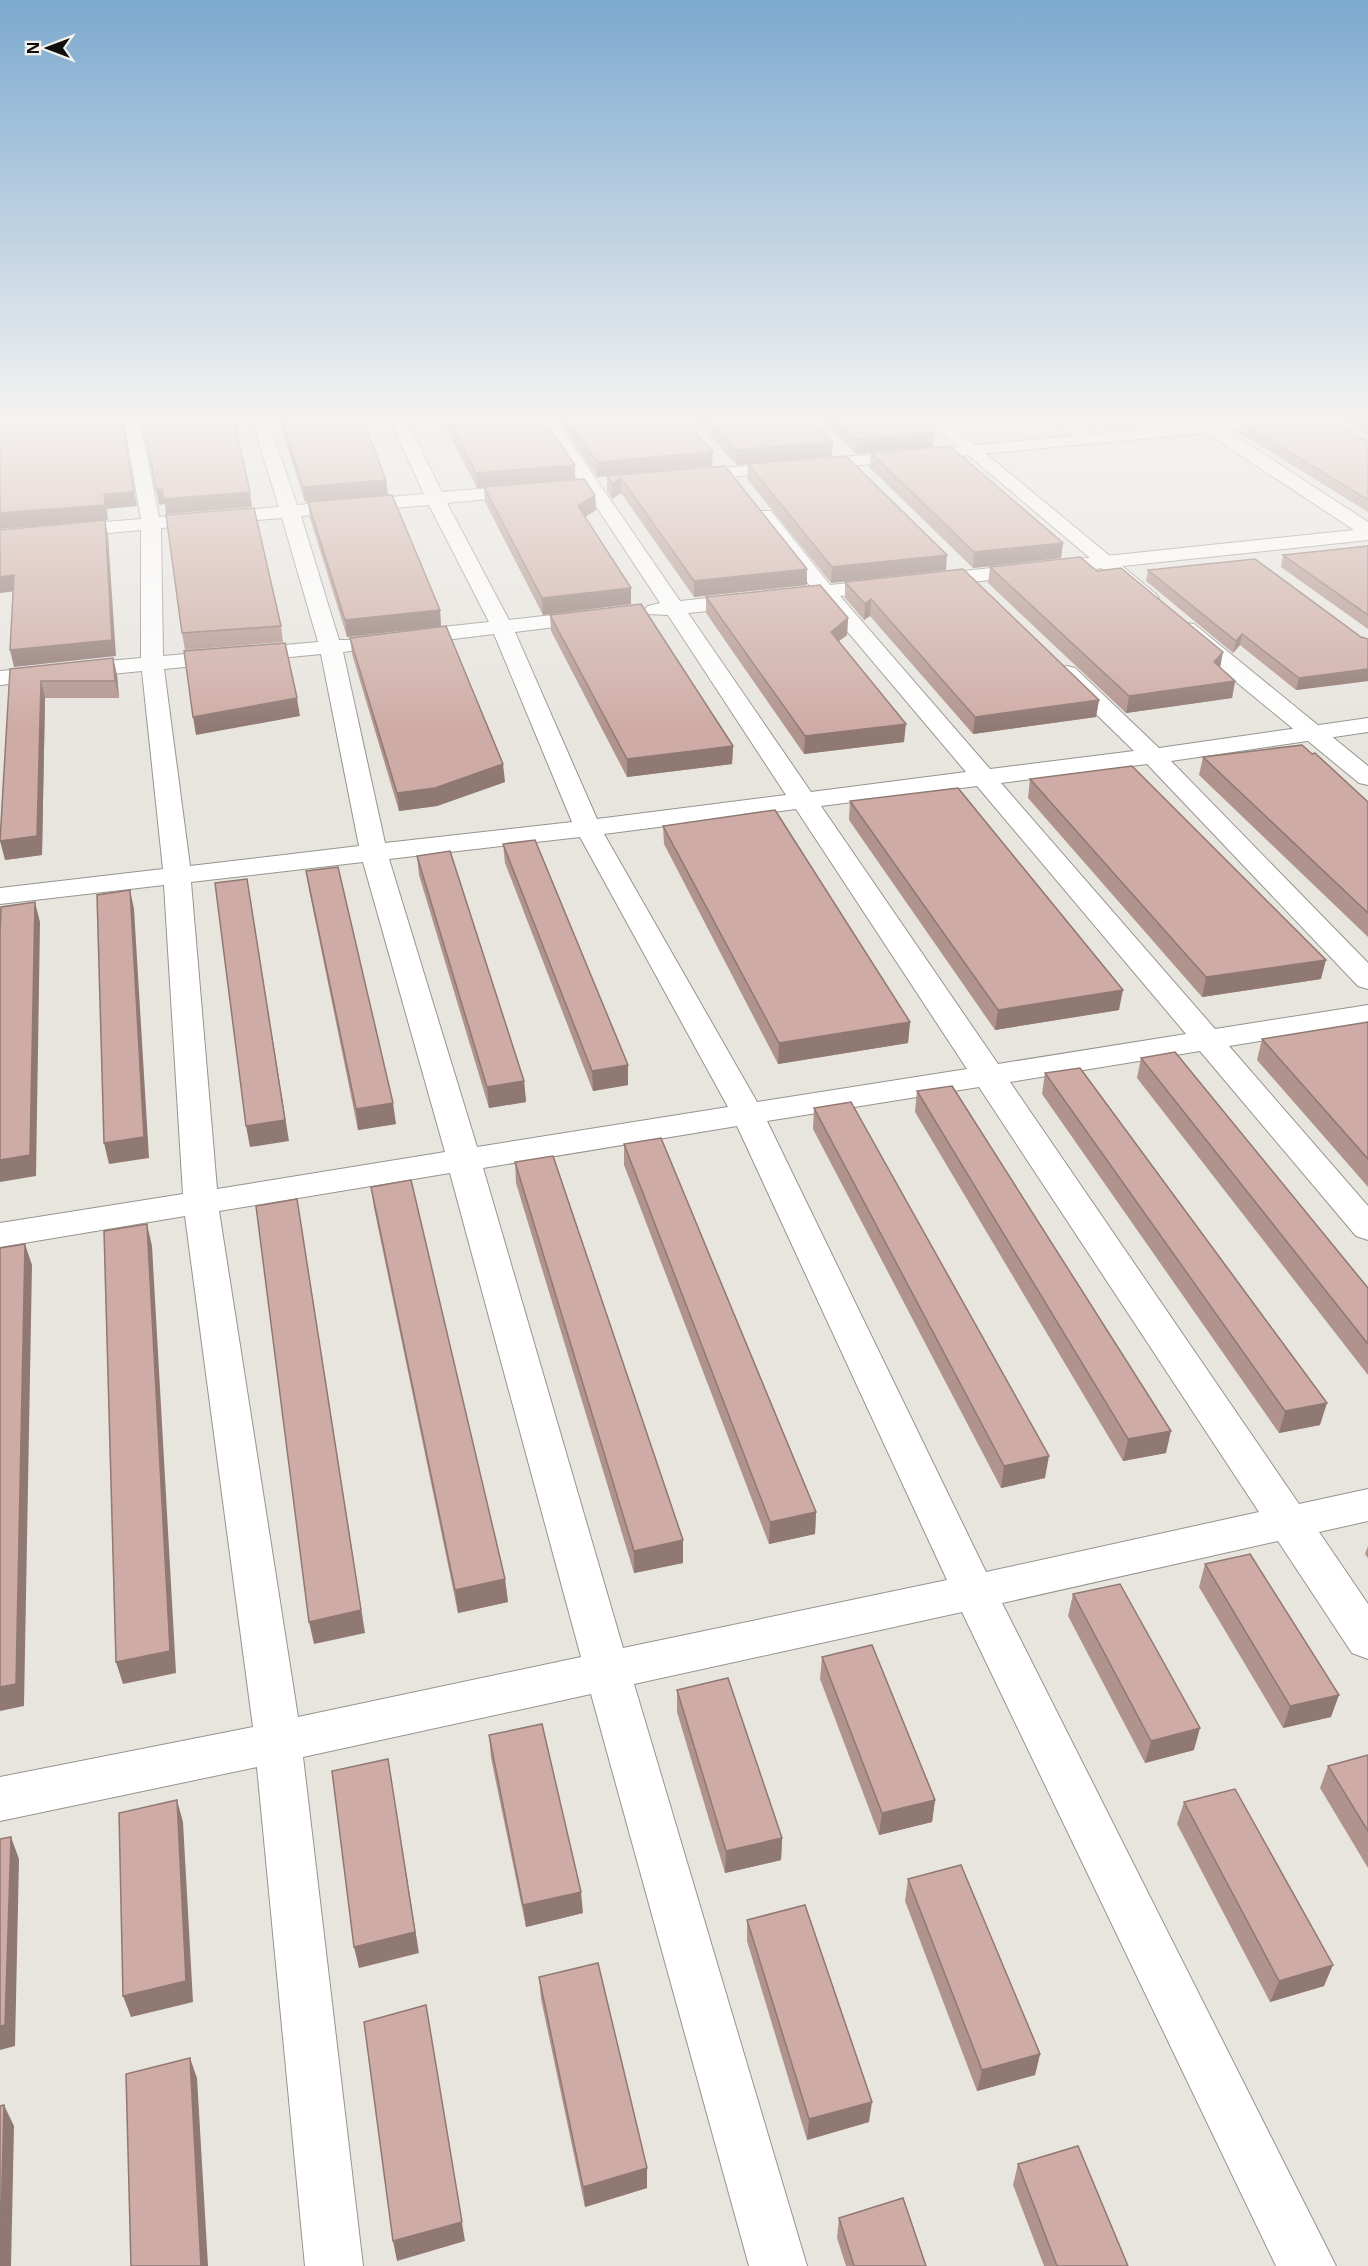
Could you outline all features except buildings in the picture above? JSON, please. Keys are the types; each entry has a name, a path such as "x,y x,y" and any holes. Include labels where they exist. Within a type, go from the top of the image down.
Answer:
{"street":[{"path":"150,521 152,662 177,874 201,1203 278,1742 334,2266"},
{"path":"0,537 186,521"},
{"path":"293,521 330,648 374,853 464,1161 778,2266"},
{"path":"447,521 502,627 588,828 747,1113 974,1592 1307,2266"},
{"path":"615,521 1368,1640"},
{"path":"769,521 825,592 1368,1228"},
{"path":"1055,521 1368,778"},
{"path":"1354,521 1368,530"},
{"path":"639,611 1368,534"},
{"path":"1239,548 1267,568"},
{"path":"949,560 983,592"},
{"path":"0,678 152,662 330,648 616,614"},
{"path":"1051,658 1153,756 1368,980"},
{"path":"0,896 588,828 1153,756 1368,725"},
{"path":"0,1235 1368,1014"},
{"path":"0,1798 278,1742 1368,1505"}]}
